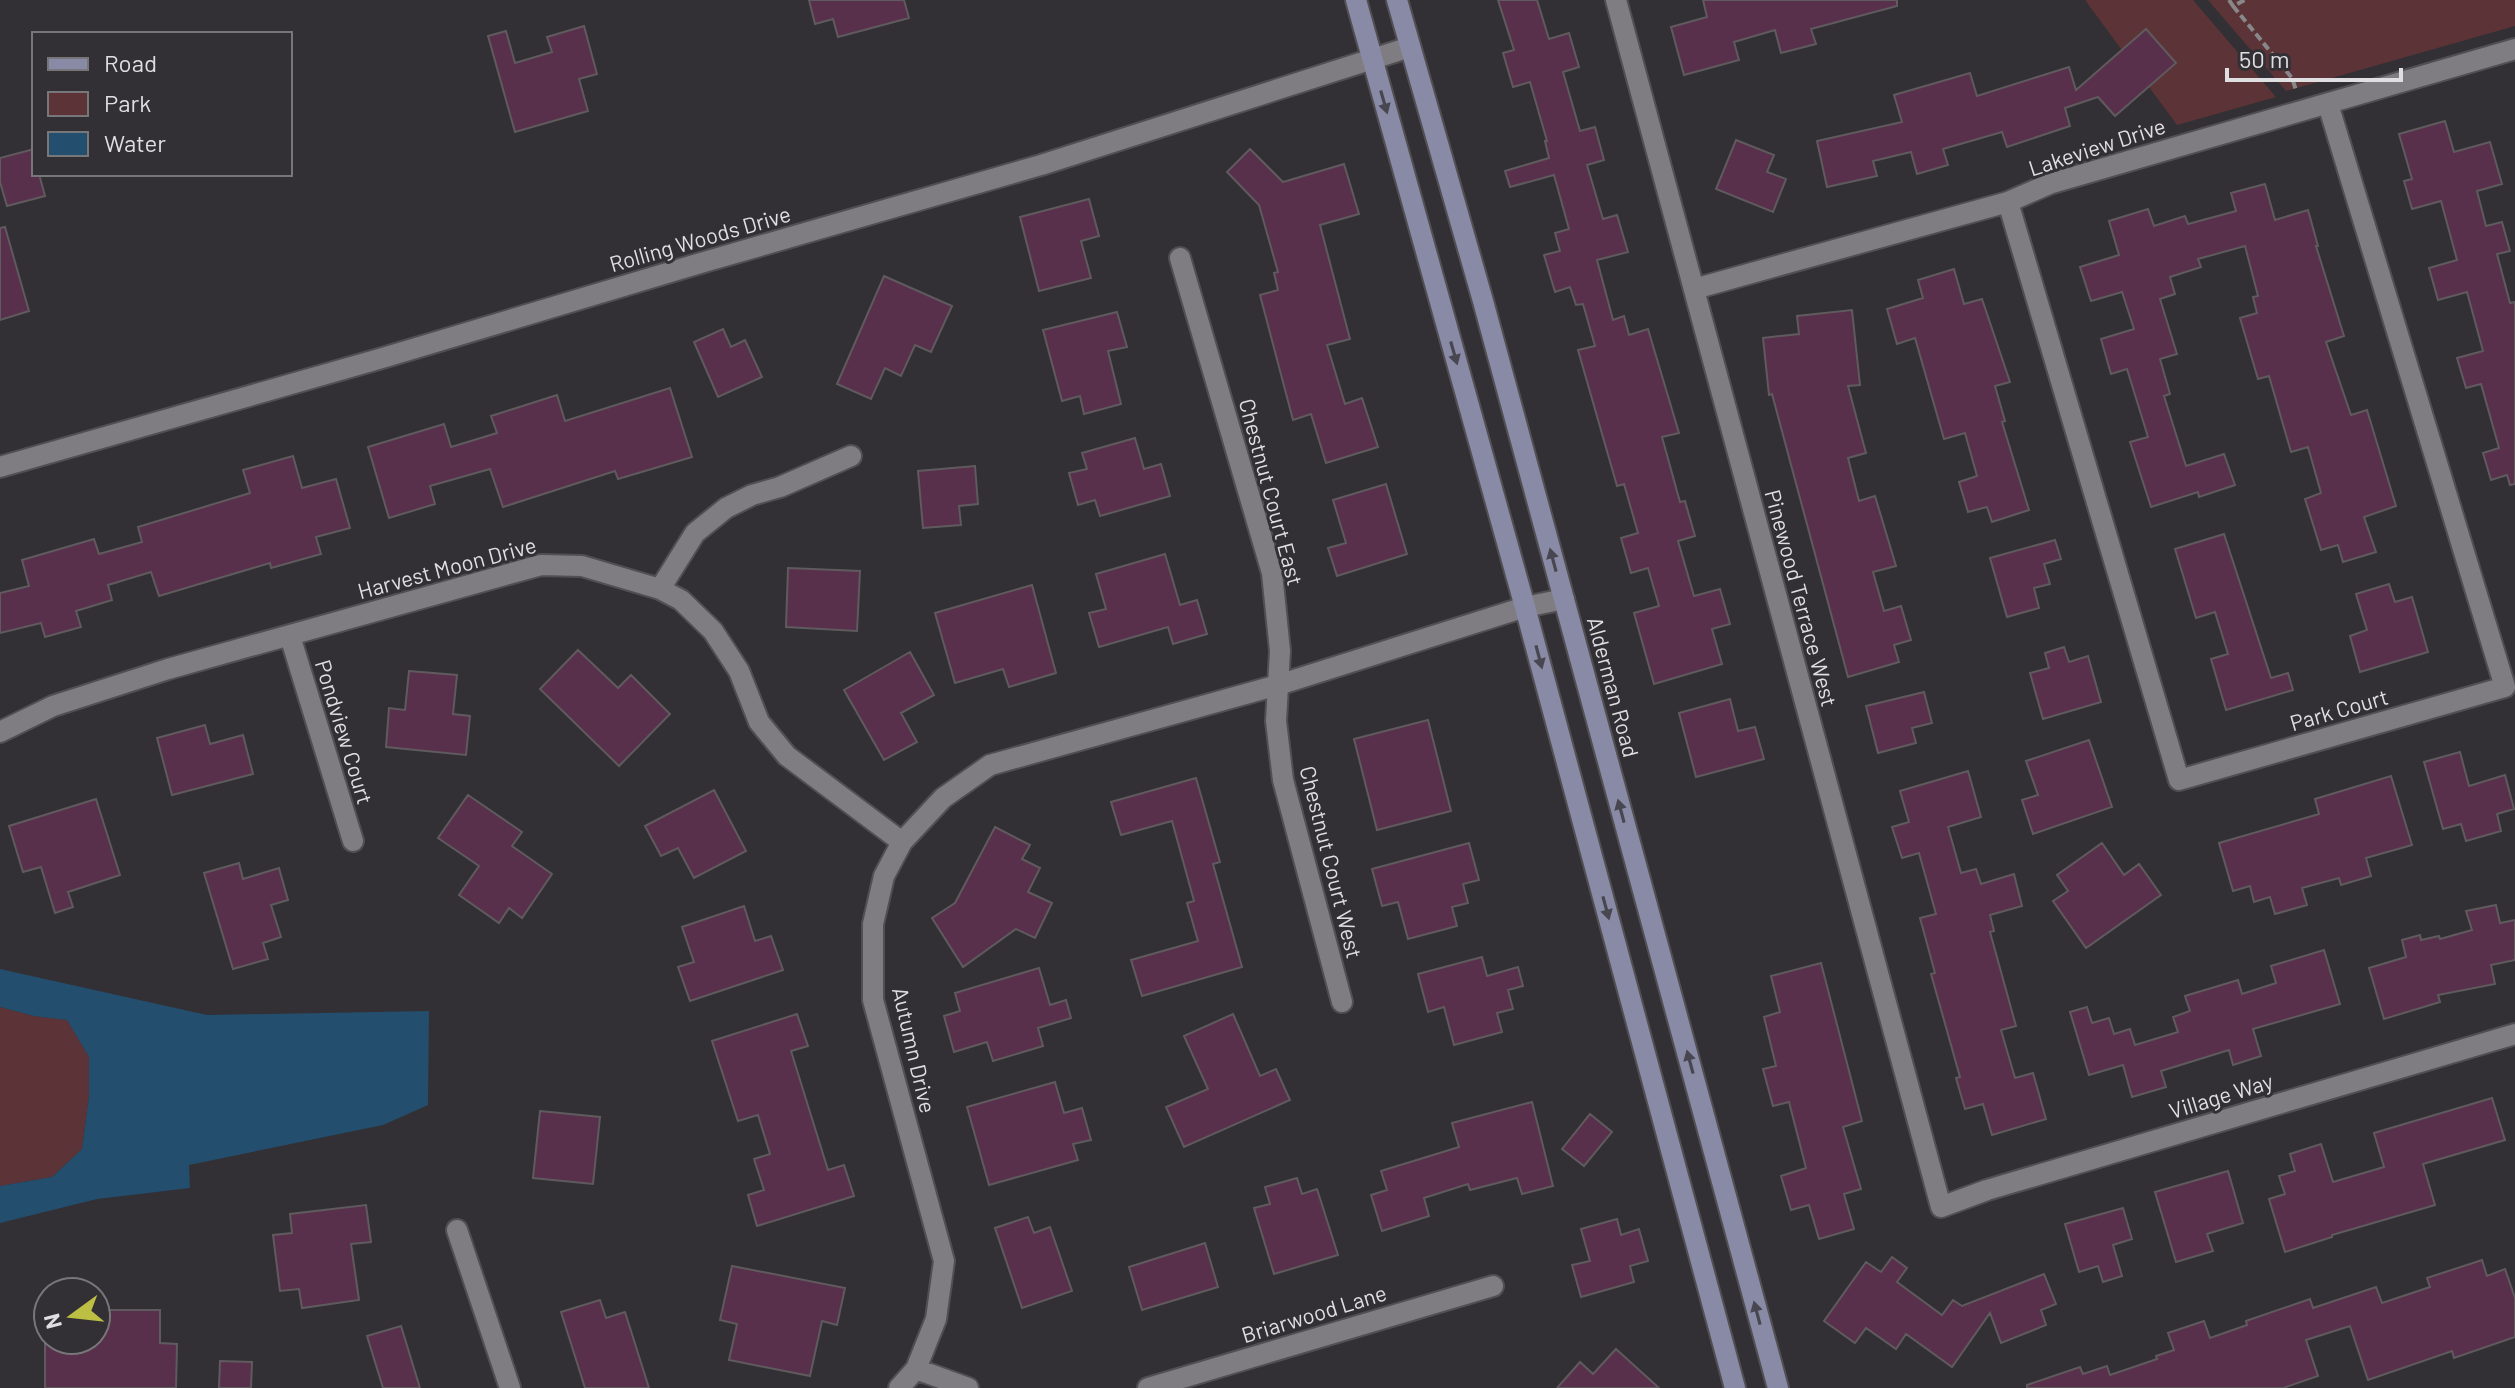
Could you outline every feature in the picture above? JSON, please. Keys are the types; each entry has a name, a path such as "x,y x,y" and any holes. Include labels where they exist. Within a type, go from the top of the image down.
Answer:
{"main road":[{"path":"1356,0 1525,607 1735,1388"},
{"name":"Alderman Road","path":"1397,0 1564,599 1778,1388"}],"street":[{"name":"Pinewood Terrace West","path":"1616,0 1941,1207"},
{"name":"Rolling Woods Drive","path":"0,467 1041,165 1410,47"},
{"name":"Lakeview Drive","path":"1694,289 2008,202 2049,184 2515,49"},
{"name":"Park Court","path":"2008,202 2179,780 2505,687 2328,104"},
{"name":"Chestnut Court East","path":"1180,258 1272,573 1280,651 1278,685"},
{"path":"660,589 695,533 726,508 851,456"},
{"name":"Harvest Moon Drive","path":"0,732 53,706 168,669 541,565 582,566 660,589 681,600 713,631 739,671 759,722 787,756 902,842"},
{"path":"1278,685 1525,607 1564,599"},
{"name":"Pondview Court","path":"290,636 353,841"},
{"name":"Autumn Drive","path":"899,1388 916,1369 936,1319 944,1261 873,1000 873,924 884,876 902,842 943,798 990,765 1278,685"},
{"name":"Chestnut Court West","path":"1278,685 1276,721 1283,780 1342,1002"},
{"name":"Village Way","path":"1941,1207 1987,1190 2515,1034"},
{"path":"457,1230 510,1388"},
{"name":"Briarwood Lane","path":"1148,1388 1493,1286"},
{"path":"916,1369 968,1388"}],"path":[{"path":"2229,0 2292,78 2303,111"},
{"path":"2233,6 2245,0"}],"green space":[{"path":"2085,0 2193,0 2276,97 2177,125"},
{"path":"2208,0 2515,0 2515,26 2286,91"},
{"path":"0,1007 67,1020 89,1057 89,1096 82,1149 52,1177 0,1186"}],"water":[{"path":"0,969 207,1015 429,1011 428,1105 383,1125 189,1165 190,1188 97,1199 0,1223 0,1186 52,1177 82,1149 89,1096 89,1057 67,1020 0,1007"}],"building":[{"path":"809,0 904,0 909,18 838,37 833,19 815,24"},
{"path":"1498,0 1537,0 1549,39 1569,33 1579,67 1563,72 1580,131 1595,127 1604,160 1587,165 1603,219 1617,215 1628,252 1597,260 1613,320 1624,316 1629,335 1648,329 1679,433 1662,437 1680,502 1685,501 1695,536 1678,541 1694,596 1720,589 1730,624 1712,629 1722,664 1654,684 1634,613 1659,606 1648,568 1631,573 1621,538 1638,533 1624,484 1617,486 1578,350 1595,346 1583,304 1576,305 1570,287 1555,292 1544,255 1560,251 1555,233 1569,229 1554,175 1510,187 1505,171 1549,158 1530,82 1513,87 1503,53 1514,50"},
{"path":"1703,0 1897,0 1897,6 1811,29 1816,44 1781,53 1775,30 1734,42 1739,60 1684,75 1671,27 1707,17"},
{"path":"584,26 597,74 579,79 588,111 515,132 488,36 506,31 515,63 552,52 547,37"},
{"path":"2146,29 2176,63 2115,116 2098,97 2065,108 2070,126 2007,147 2002,132 1943,149 1948,165 1917,174 1911,152 1873,161 1877,176 1827,187 1817,141 1902,122 1894,95 1970,73 1977,96 2069,67 2076,90"},
{"path":"2445,121 2454,152 2490,142 2502,184 2477,191 2486,226 2502,222 2510,251 2497,254 2510,303 2515,302 2515,484 2510,485 2507,475 2491,480 2483,453 2499,448 2481,384 2466,388 2457,358 2483,351 2467,292 2438,300 2429,268 2457,260 2441,201 2412,209 2404,181 2412,179 2399,134"},
{"path":"1736,140 1774,155 1767,172 1786,179 1773,212 1716,189"},
{"path":"1250,149 1283,182 1344,164 1359,214 1320,225 1350,339 1327,345 1345,404 1362,398 1378,447 1326,463 1311,414 1293,420 1260,295 1278,290 1274,273 1278,272 1259,205 1227,172"},
{"path":"32,150 32,176 40,176 45,196 7,206 0,182 0,158"},
{"path":"2265,184 2275,220 2308,210 2344,336 2326,342 2351,415 2367,410 2396,506 2364,517 2376,552 2343,562 2338,545 2321,550 2305,499 2321,493 2308,447 2291,452 2269,376 2258,379 2240,318 2257,313 2253,297 2258,296 2245,246 2198,259 2201,267 2170,277 2175,294 2160,299 2177,354 2160,359 2170,394 2164,396 2186,466 2224,454 2235,485 2199,497 2198,492 2151,507 2130,442 2148,437 2127,369 2111,374 2101,339 2134,329 2122,292 2091,301 2080,267 2119,255 2109,221 2148,209 2154,226 2185,216 2188,224 2236,211 2231,193"},
{"path":"1089,199 1099,236 1081,241 1091,278 1039,291 1020,217"},
{"path":"5,227 29,311 0,320 0,228"},
{"path":"1954,269 1964,304 1982,299 2010,382 1995,386 2005,421 2002,422 2029,510 1992,522 1987,507 1968,512 1959,482 1977,476 1965,433 1944,439 1915,338 1897,344 1887,309 1923,298 1918,280"},
{"path":"884,276 952,306 931,352 915,345 901,376 885,368 871,399 837,384"},
{"path":"1852,310 1860,385 1848,386 1866,453 1848,458 1859,501 1875,496 1896,566 1873,572 1884,611 1901,606 1911,640 1894,645 1899,662 1848,677 1772,394 1769,395 1763,338 1799,334 1797,316"},
{"path":"1117,312 1127,347 1108,351 1121,404 1084,414 1080,396 1062,401 1043,330"},
{"path":"723,329 731,347 745,340 762,377 718,397 694,342"},
{"path":"670,388 692,457 618,479 615,471 503,507 490,469 430,486 435,504 389,518 368,447 444,424 451,447 497,433 491,416 557,395 565,421"},
{"path":"1135,438 1144,469 1161,464 1170,496 1100,516 1095,500 1078,505 1069,473 1087,469 1082,453"},
{"path":"293,456 302,488 336,479 350,528 316,537 321,554 271,568 270,563 159,596 151,572 108,585 112,600 76,611 81,627 45,637 41,623 0,633 0,593 29,586 22,560 94,539 99,554 142,542 138,527 250,493 243,470"},
{"path":"975,466 978,504 959,506 961,525 923,528 918,471"},
{"path":"1386,484 1407,554 1337,576 1328,548 1346,543 1333,500"},
{"path":"2224,534 2271,678 2288,673 2293,690 2226,710 2211,659 2228,654 2215,612 2196,618 2175,549"},
{"path":"2055,540 2061,559 2044,564 2050,584 2034,588 2039,608 2007,617 1990,558"},
{"path":"1165,554 1180,605 1197,600 1207,634 1173,644 1168,627 1099,647 1089,613 1106,609 1096,574"},
{"path":"788,568 860,571 857,631 786,627"},
{"path":"2389,584 2395,602 2412,597 2428,652 2360,672 2350,636 2367,630 2356,594"},
{"path":"1032,585 1056,673 1009,687 1003,669 955,683 935,613"},
{"path":"2064,647 2069,662 2088,656 2101,702 2043,719 2030,673 2049,668 2045,653"},
{"path":"578,650 618,688 631,675 670,714 619,766 540,689"},
{"path":"910,652 934,695 901,713 917,742 884,760 844,690"},
{"path":"409,671 457,675 453,714 470,716 466,755 386,747 389,708 405,710"},
{"path":"1924,692 1932,723 1912,728 1916,743 1878,753 1866,706"},
{"path":"1730,699 1738,731 1755,727 1764,759 1696,777 1679,713"},
{"path":"1428,720 1451,811 1377,830 1354,739"},
{"path":"205,725 210,744 243,735 253,774 172,795 157,738"},
{"path":"2089,740 2112,807 2033,834 2022,800 2038,795 2026,761"},
{"path":"2460,752 2469,786 2505,775 2514,809 2497,814 2501,831 2466,841 2461,824 2443,829 2424,762"},
{"path":"1968,771 1981,817 1948,827 1961,873 1976,869 1981,884 2014,874 2022,906 1990,915 1994,931 1990,932 2016,1026 2001,1030 2015,1078 2033,1073 2046,1119 1992,1135 1983,1104 1965,1109 1956,1078 1960,1077 1931,974 1935,973 1920,918 1936,914 1919,853 1902,858 1892,827 1909,822 1900,791"},
{"path":"2391,776 2412,845 2366,858 2371,876 2341,885 2339,878 2302,888 2307,905 2275,914 2270,897 2254,902 2250,886 2233,891 2219,843 2319,814 2315,799"},
{"path":"1196,778 1220,862 1213,864 1242,967 1142,996 1131,960 1198,941 1187,903 1194,901 1172,821 1121,835 1111,802"},
{"path":"714,790 746,851 694,878 678,848 661,856 645,826"},
{"path":"468,795 522,832 512,846 552,874 522,918 509,908 499,923 459,895 479,866 438,838"},
{"path":"96,799 120,875 68,892 73,907 55,913 41,867 23,872 9,826"},
{"path":"995,827 1030,845 1022,859 1040,868 1028,892 1052,903 1035,938 1016,929 963,967 932,918 955,903"},
{"path":"1469,843 1479,880 1463,884 1468,903 1452,907 1457,926 1408,939 1398,902 1382,906 1372,869"},
{"path":"2102,843 2124,875 2139,864 2161,895 2086,948 2053,901 2068,891 2057,875"},
{"path":"239,863 243,879 279,868 288,900 271,905 281,937 263,943 268,959 233,969 204,873"},
{"path":"2496,905 2500,923 2515,920 2515,960 2491,965 2495,984 2438,995 2440,1002 2384,1019 2369,968 2406,957 2402,940 2420,935 2421,940 2439,936 2440,939 2472,930 2466,911"},
{"path":"744,906 755,941 771,936 783,970 690,1001 678,967 694,962 682,927"},
{"path":"2324,950 2340,1004 2253,1029 2261,1056 2233,1065 2229,1050 2161,1071 2166,1087 2132,1097 2123,1065 2089,1075 2070,1012 2087,1007 2092,1023 2109,1018 2114,1034 2130,1029 2135,1045 2178,1032 2173,1017 2190,1011 2185,996 2238,980 2242,994 2276,983 2271,966"},
{"path":"1482,957 1487,976 1518,967 1523,986 1508,990 1513,1009 1497,1013 1502,1032 1454,1045 1444,1007 1428,1012 1418,974"},
{"path":"1821,963 1862,1121 1843,1127 1861,1189 1844,1194 1854,1229 1819,1239 1809,1205 1791,1210 1781,1176 1806,1168 1789,1102 1773,1106 1763,1069 1776,1066 1764,1017 1780,1012 1771,976"},
{"path":"1039,968 1050,1005 1066,1000 1071,1018 1038,1028 1043,1046 993,1061 987,1042 954,1052 944,1016 960,1011 955,993"},
{"path":"797,1014 808,1046 791,1051 828,1170 844,1165 854,1196 757,1226 748,1195 764,1190 754,1159 770,1154 758,1115 738,1121 712,1041"},
{"path":"1233,1014 1260,1076 1276,1069 1290,1100 1184,1147 1166,1107 1208,1089 1184,1036"},
{"path":"1055,1082 1064,1113 1082,1108 1091,1140 1073,1144 1078,1160 989,1185 967,1107"},
{"path":"2492,1098 2505,1140 2423,1164 2435,1205 2285,1252 2269,1199 2285,1194 2279,1176 2295,1171 2290,1154 2321,1144 2333,1182 2384,1167 2374,1133"},
{"path":"1532,1102 1553,1186 1522,1194 1517,1178 1470,1190 1468,1184 1424,1198 1429,1216 1382,1231 1371,1195 1387,1190 1381,1171 1459,1147 1452,1123"},
{"path":"540,1111 600,1117 593,1184 533,1178"},
{"path":"1590,1114 1612,1132 1584,1166 1562,1149"},
{"path":"2228,1171 2243,1223 2207,1234 2213,1251 2176,1262 2155,1192"},
{"path":"1297,1178 1302,1194 1317,1189 1338,1255 1274,1274 1254,1208 1270,1204 1265,1187"},
{"path":"366,1205 371,1242 351,1244 359,1300 302,1308 299,1289 280,1291 273,1235 292,1233 290,1214"},
{"path":"2123,1208 2132,1239 2113,1245 2122,1276 2103,1282 2098,1266 2079,1272 2065,1224"},
{"path":"1028,1217 1034,1233 1050,1227 1072,1291 1022,1308 995,1228"},
{"path":"1617,1219 1621,1235 1639,1229 1648,1261 1630,1266 1634,1282 1581,1297 1572,1265 1590,1261 1581,1229"},
{"path":"1205,1243 1218,1287 1142,1310 1129,1267"},
{"path":"1892,1257 1907,1268 1897,1282 1942,1315 1953,1300 1962,1306 2044,1274 2056,1304 2041,1310 2046,1325 2001,1343 1990,1313 1952,1367 1906,1334 1896,1349 1866,1328 1855,1343 1824,1321 1866,1262 1881,1272"},
{"path":"2482,1260 2487,1276 2505,1269 2515,1298 2515,1337 2454,1358 2452,1351 2368,1380 2350,1326 2306,1340 2318,1376 2283,1388 2027,1388 2027,1385 2080,1367 2083,1374 2107,1366 2110,1375 2157,1359 2156,1356 2174,1350 2168,1333 2204,1321 2210,1338 2247,1325 2246,1321 2310,1299 2313,1308 2376,1287 2382,1303 2430,1287 2427,1278"},
{"path":"732,1266 845,1288 837,1325 822,1321 810,1376 729,1360 737,1324 720,1320"},
{"path":"600,1300 606,1318 625,1312 649,1388 585,1388 561,1312"},
{"path":"112,1310 160,1310 160,1343 177,1344 176,1388 45,1388 45,1356 112,1356"},
{"path":"401,1326 420,1388 383,1388 367,1336"},
{"path":"1616,1349 1659,1388 1557,1388 1580,1362 1593,1374"},
{"path":"220,1361 252,1362 251,1388 219,1388"}]}
